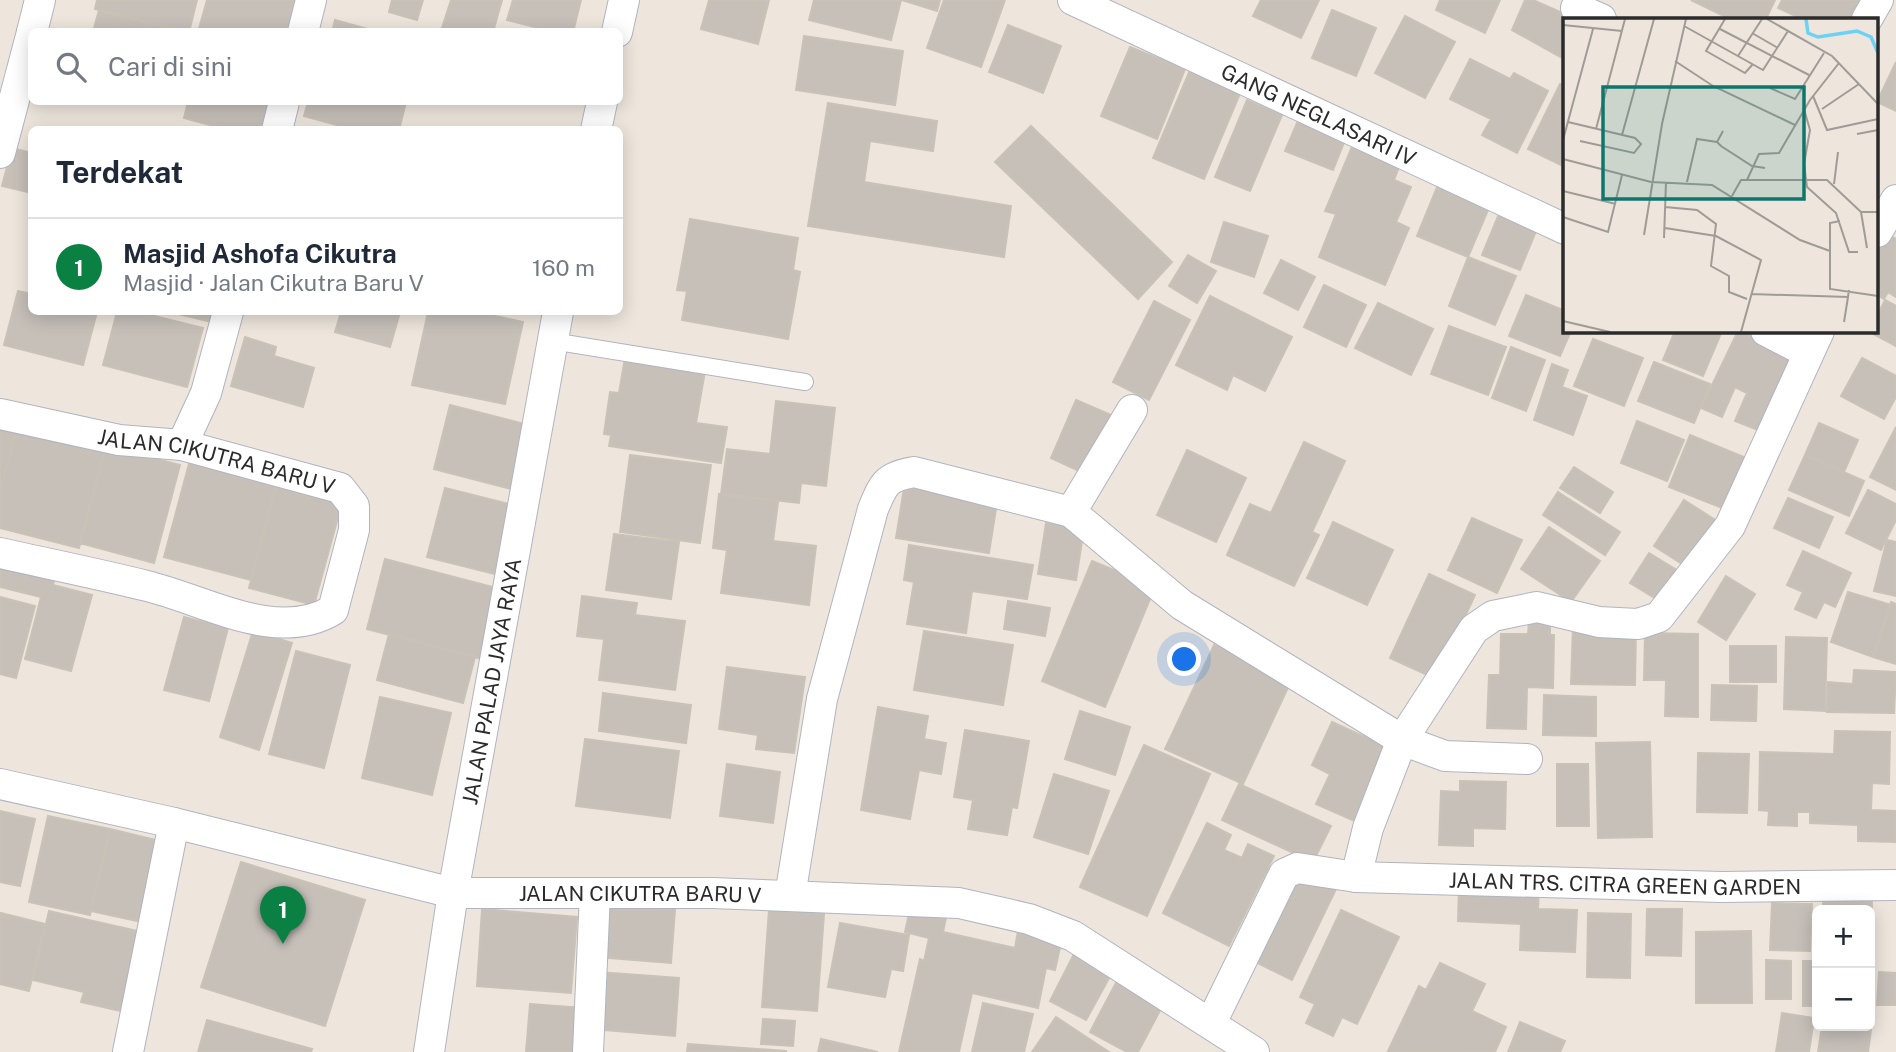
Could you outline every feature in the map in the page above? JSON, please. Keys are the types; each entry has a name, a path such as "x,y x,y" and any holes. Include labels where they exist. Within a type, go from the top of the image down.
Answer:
{"street":[{"path":"33,28 40,0"},
{"path":"304,28 311,0"},
{"path":"618,28 624,0"},
{"name":"GANG NEGLASARI IV","path":"1073,0 1563,228"},
{"path":"1868,18 1878,0"},
{"path":"0,153 28,47"},
{"path":"278,126 283,105"},
{"path":"597,126 601,105"},
{"path":"1878,230 1895,202"},
{"path":"182,445 206,393 227,315"},
{"name":"JALAN PALAD JAYA RAYA","path":"429,1052 453,893 557,315"},
{"path":"1356,877 1368,828 1402,740 1474,629 1493,616 1537,607 1599,622 1638,624 1659,617 1730,526 1813,341 1771,332"},
{"path":"1071,512 1132,410"},
{"name":"JALAN CIKUTRA BARU V","path":"0,414 119,440 182,445 297,474 340,488 354,506 354,530 333,610 317,620 289,622 253,619 149,586 0,553"},
{"path":"790,896 822,699 873,509 881,488 893,476 914,472 1071,512 1182,605 1402,740 1445,756 1527,759"},
{"name":"JALAN CIKUTRA BARU V","path":"0,784 174,823 453,893 790,896 959,903 1029,919 1073,936 1254,1052"},
{"path":"128,1052 174,823"},
{"name":"JALAN TRS. CITRA GREEN GARDEN","path":"1211,1023 1284,874 1297,868 1356,877 1722,887 1896,885"},
{"path":"588,1052 595,893"}],"lane":[{"path":"552,341 805,382"}],"building":[{"path":"97,0 197,0 190,28 173,28 95,9"},
{"path":"207,0 295,0 288,28 199,28"},
{"path":"392,0 423,0 417,20 389,12"},
{"path":"451,0 502,0 494,28 442,28"},
{"path":"513,0 581,0 574,28 538,28 507,20"},
{"path":"709,0 769,0 758,44 701,29"},
{"path":"814,0 901,0 891,40 809,20"},
{"path":"902,0 940,0 937,11"},
{"path":"944,0 1005,0 981,67 927,48"},
{"path":"1261,0 1319,0 1301,38 1253,16"},
{"path":"1440,0 1500,0 1485,33 1436,10"},
{"path":"1525,0 1533,0 1574,18 1563,18 1563,58 1512,30"},
{"path":"1691,0 1775,0 1766,18 1728,18"},
{"path":"1782,0 1860,0 1851,18 1800,18 1778,8"},
{"path":"99,10 167,28 94,28"},
{"path":"1332,10 1376,28 1356,76 1312,58"},
{"path":"1405,16 1455,42 1425,98 1375,73"},
{"path":"335,20 364,28 333,28"},
{"path":"1008,25 1061,46 1043,93 989,72"},
{"path":"804,36 903,51 895,105 796,90"},
{"path":"1130,47 1185,69 1157,139 1101,116"},
{"path":"1470,59 1510,79 1514,73 1548,91 1517,153 1482,135 1491,119 1450,99"},
{"path":"1896,62 1896,111 1878,102"},
{"path":"1190,70 1241,91 1204,179 1153,158"},
{"path":"1560,84 1563,85 1563,166 1528,149"},
{"path":"1247,100 1282,115 1250,191 1215,177"},
{"path":"828,103 937,121 933,151 870,141 864,182 1011,206 1004,257 808,226"},
{"path":"187,105 274,105 269,126 214,126 184,118"},
{"path":"307,105 405,105 400,126 340,126 304,116"},
{"path":"1300,116 1347,135 1333,170 1285,151"},
{"path":"1031,126 1172,262 1138,299 995,162"},
{"path":"1354,142 1401,162 1394,180 1411,187 1396,222 1409,228 1385,285 1319,257 1336,214 1325,211"},
{"path":"12,148 28,152 28,192 2,186"},
{"path":"1442,175 1494,196 1468,257 1417,236"},
{"path":"1501,209 1539,224 1520,270 1482,255"},
{"path":"690,219 798,238 793,270 800,272 788,339 682,320 687,291 677,290"},
{"path":"1224,222 1268,236 1254,277 1211,262"},
{"path":"1885,233 1896,239 1896,297 1888,292 1884,299 1878,296 1878,245"},
{"path":"1188,255 1216,271 1197,303 1169,286"},
{"path":"1468,257 1516,276 1495,325 1449,306"},
{"path":"1281,260 1315,277 1298,310 1264,293"},
{"path":"1324,285 1366,305 1346,347 1304,327"},
{"path":"18,291 28,293 28,315 96,315 83,365 4,345"},
{"path":"1526,295 1563,310 1563,332 1571,332 1560,356 1509,336"},
{"path":"1210,296 1292,337 1265,391 1233,375 1227,390 1176,365"},
{"path":"1885,300 1896,306 1896,346 1870,332 1878,332 1878,314"},
{"path":"1154,301 1190,320 1149,400 1113,382"},
{"path":"1378,303 1433,329 1411,375 1355,348"},
{"path":"116,315 150,315 203,328 187,387 103,365"},
{"path":"183,315 213,315 212,322"},
{"path":"340,315 399,315 390,347 335,332"},
{"path":"427,315 491,315 523,322 505,404 412,385"},
{"path":"1449,326 1506,347 1488,395 1431,374"},
{"path":"1675,332 1722,332 1703,376 1663,360"},
{"path":"1738,332 1800,356 1763,432 1735,421 1747,393 1735,387 1722,417 1701,408"},
{"path":"245,337 276,347 274,356 314,368 303,407 231,386"},
{"path":"1593,339 1643,358 1624,406 1574,386"},
{"path":"1511,347 1545,360 1526,411 1492,398"},
{"path":"625,358 705,371 696,423 727,427 721,463 609,446 611,435 604,434 610,392 619,393"},
{"path":"1862,358 1896,376 1896,397 1884,419 1841,396"},
{"path":"1654,362 1710,384 1694,423 1638,401"},
{"path":"1552,364 1568,370 1562,387 1587,396 1573,435 1534,420"},
{"path":"1076,400 1118,418 1092,477 1051,458"},
{"path":"776,401 835,408 826,486 801,483 799,503 721,494 727,449 770,454"},
{"path":"450,405 536,427 519,491 434,469"},
{"path":"0,419 18,423 0,493"},
{"path":"1637,421 1684,440 1667,481 1621,463"},
{"path":"18,423 106,446 79,548 0,528 0,493"},
{"path":"1819,423 1858,440 1844,472 1805,455"},
{"path":"1896,427 1896,490 1870,477"},
{"path":"1690,435 1751,460 1730,511 1669,487"},
{"path":"1304,442 1345,461 1312,532 1319,535 1294,586 1227,555 1250,504 1271,513"},
{"path":"106,446 180,465 154,563 80,543"},
{"path":"1187,450 1246,478 1216,542 1157,515"},
{"path":"630,455 711,465 700,543 620,532"},
{"path":"1805,455 1864,481 1849,516 1789,490"},
{"path":"190,460 277,482 251,580 164,557"},
{"path":"1574,467 1613,492 1600,513 1560,488"},
{"path":"277,482 343,499 314,605 249,588"},
{"path":"905,482 998,496 989,553 896,538"},
{"path":"445,488 513,505 495,574 427,557"},
{"path":"1868,490 1896,504 1896,520 1881,550 1846,533"},
{"path":"1558,492 1620,532 1605,555 1543,515"},
{"path":"719,494 778,502 773,541 816,546 809,605 721,593 727,550 713,548"},
{"path":"1788,498 1833,517 1819,548 1774,528"},
{"path":"1684,500 1720,523 1690,569 1654,546"},
{"path":"1472,518 1522,540 1497,593 1448,570"},
{"path":"1333,522 1393,550 1367,605 1307,578"},
{"path":"1046,523 1084,528 1076,580 1038,574"},
{"path":"1549,527 1600,561 1571,602 1521,569"},
{"path":"614,534 679,542 671,599 606,590"},
{"path":"1887,540 1896,542 1896,596 1874,591"},
{"path":"909,545 1033,565 1027,599 972,591 966,633 907,624 914,582 904,580"},
{"path":"1803,551 1851,573 1835,607 1824,602 1816,618 1795,609 1803,592 1787,585"},
{"path":"1649,553 1680,572 1661,602 1630,583"},
{"path":"0,557 56,571 53,585 92,595 71,671 25,659 41,597 0,587"},
{"path":"385,559 500,589 482,659 367,629"},
{"path":"1092,561 1155,587 1105,707 1042,681"},
{"path":"1429,574 1475,595 1436,679 1390,658"},
{"path":"1726,576 1755,594 1726,640 1698,622"},
{"path":"1848,592 1891,605 1873,657 1831,642"},
{"path":"582,596 637,603 635,615 685,621 675,690 599,680 604,639 577,636"},
{"path":"0,597 35,606 16,678 0,674"},
{"path":"1008,601 1050,608 1045,636 1004,629"},
{"path":"1891,602 1896,604 1896,664 1873,657"},
{"path":"184,617 228,628 209,701 164,690"},
{"path":"1529,622 1550,622 1550,635 1554,635 1553,688 1527,687 1526,729 1487,728 1489,675 1500,675 1501,634 1528,634"},
{"path":"1573,626 1636,627 1635,685 1571,684"},
{"path":"253,631 292,643 259,750 220,737"},
{"path":"924,631 1013,645 1003,705 914,690"},
{"path":"1645,633 1698,634 1698,717 1665,716 1666,680 1644,680"},
{"path":"389,634 475,657 463,703 377,680"},
{"path":"1786,637 1827,638 1825,711 1784,709"},
{"path":"1214,645 1291,681 1243,784 1165,749"},
{"path":"1730,646 1776,646 1776,682 1730,682"},
{"path":"296,651 350,665 324,768 269,754"},
{"path":"727,667 805,677 794,753 756,749 758,735 719,729"},
{"path":"1854,670 1896,672 1894,713 1827,712 1828,682 1853,684"},
{"path":"1712,685 1757,686 1756,721 1711,720"},
{"path":"603,693 691,705 686,743 599,731"},
{"path":"1544,695 1596,697 1596,736 1543,735"},
{"path":"380,697 451,713 432,795 362,778"},
{"path":"878,707 928,716 924,739 946,743 941,774 919,770 910,819 861,810"},
{"path":"1080,711 1130,727 1115,775 1065,759"},
{"path":"1332,722 1391,749 1359,823 1316,804 1330,774 1312,765"},
{"path":"965,730 1029,741 1017,808 1012,807 1007,835 968,829 973,800 954,797"},
{"path":"1835,731 1890,732 1889,784 1872,783 1871,810 1896,811 1896,842 1858,841 1858,825 1810,823 1810,812 1797,812 1797,826 1768,825 1769,811 1759,810 1760,752 1834,754"},
{"path":"585,739 679,751 670,818 576,806"},
{"path":"1650,742 1652,837 1598,838 1596,743"},
{"path":"1144,745 1210,774 1147,916 1080,887"},
{"path":"1698,753 1749,754 1747,813 1697,812"},
{"path":"727,764 780,772 773,823 720,816"},
{"path":"1557,764 1588,764 1589,826 1557,826"},
{"path":"1054,774 1109,791 1088,854 1034,837"},
{"path":"1460,781 1506,782 1505,829 1473,828 1473,846 1439,845 1441,791 1460,792"},
{"path":"1239,784 1331,826 1313,862 1222,820"},
{"path":"0,811 35,819 20,886 0,882"},
{"path":"48,816 110,829 90,915 29,902"},
{"path":"1207,823 1231,835 1224,850 1242,858 1248,844 1274,856 1229,946 1163,913"},
{"path":"110,829 160,841 142,922 91,911"},
{"path":"241,862 365,900 325,1026 201,987"},
{"path":"1279,863 1336,889 1292,980 1237,953"},
{"path":"1459,888 1539,890 1538,909 1577,910 1575,952 1520,950 1521,924 1458,921"},
{"path":"1823,898 1872,899 1872,905 1823,905"},
{"path":"1772,903 1812,904 1810,951 1770,950"},
{"path":"601,904 675,910 671,963 597,957"},
{"path":"911,904 947,913 943,932 1015,948 1019,925 1063,934 1055,970 1046,968 1038,1008 972,993 959,1052 899,1052 920,959 924,961 929,938 905,932"},
{"path":"482,909 577,917 571,993 477,986"},
{"path":"1647,909 1682,909 1681,956 1646,955"},
{"path":"769,910 824,914 817,1011 762,1007"},
{"path":"1341,910 1399,937 1357,1024 1342,1017 1333,1036 1306,1023 1315,1004 1300,997"},
{"path":"49,911 142,932 134,1014 81,1002 84,992 33,980"},
{"path":"1,913 45,924 29,991 0,984"},
{"path":"1588,913 1631,914 1630,978 1587,977"},
{"path":"840,923 909,935 903,971 891,969 885,997 828,987"},
{"path":"1751,931 1752,1003 1696,1003 1696,932"},
{"path":"1075,952 1113,971 1086,1020 1050,1001"},
{"path":"1766,960 1791,961 1791,999 1766,999"},
{"path":"1803,961 1812,961 1812,1006 1803,1006"},
{"path":"1440,963 1485,984 1472,1011 1506,1027 1495,1052 1388,1051 1419,986 1426,990"},
{"path":"597,972 679,978 675,1036 593,1029"},
{"path":"1879,972 1896,973 1896,1005 1877,1005"},
{"path":"1118,979 1164,1003 1138,1052 1127,1052 1090,1032"},
{"path":"983,1003 1033,1014 1024,1052 972,1052"},
{"path":"530,1004 583,1008 580,1052 526,1052"},
{"path":"1782,1013 1812,1018 1809,1052 1776,1052"},
{"path":"1056,1017 1109,1052 1032,1052"},
{"path":"763,1019 795,1021 793,1046 761,1044"},
{"path":"207,1020 312,1049 311,1052 198,1052"},
{"path":"1520,1022 1565,1041 1560,1052 1508,1052"},
{"path":"1821,1031 1871,1031 1868,1052 1818,1052"},
{"path":"821,1039 878,1052 818,1052"},
{"path":"688,1044 786,1051 786,1052 687,1052"}],"place":[{"name":"Masjid Ashofa Cikutra","path":"283,944"}]}
